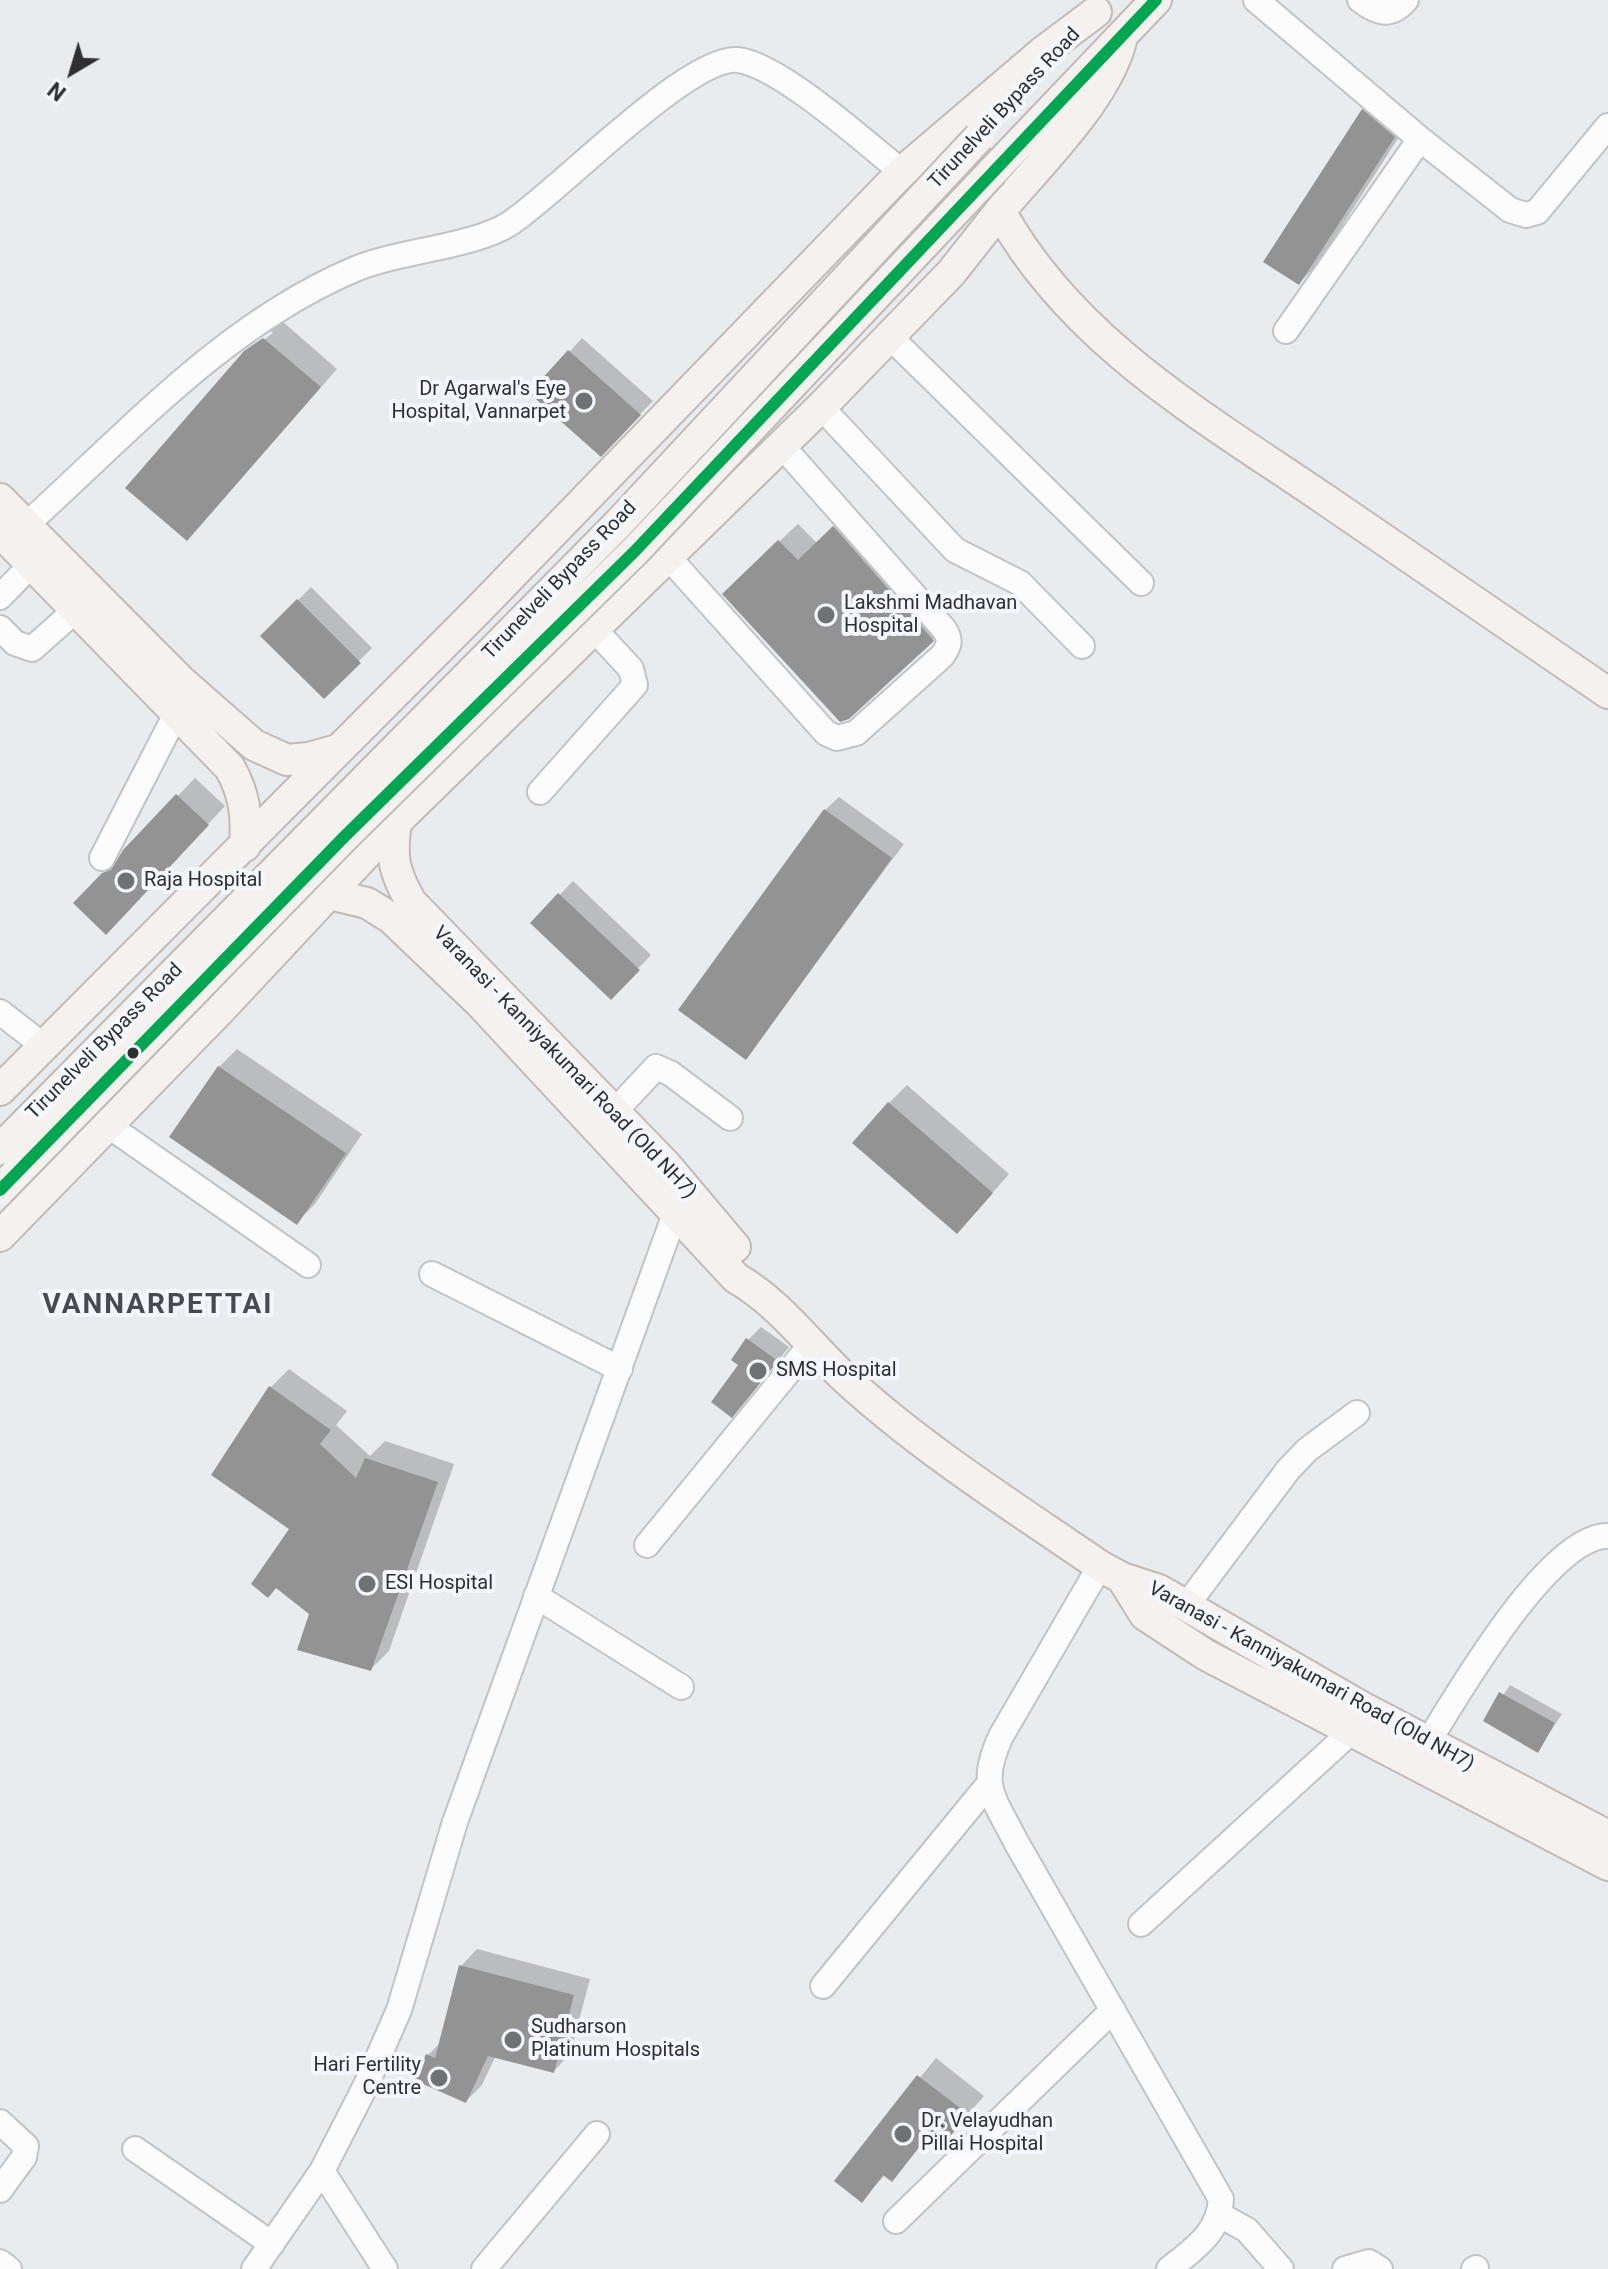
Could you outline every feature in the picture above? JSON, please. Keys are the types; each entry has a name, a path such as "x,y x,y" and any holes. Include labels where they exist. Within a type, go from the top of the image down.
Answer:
{"main road":[{"name":"Tirunelveli Bypass Road","path":"0,1190 344,837 635,551 1156,0"},
{"name":"Tirunelveli Bypass Road","path":"0,1149 616,526 1102,6"},
{"path":"0,1090 154,939 902,172 1044,51 1102,6"},
{"path":"0,1236 222,1008 396,822 669,558 951,273 1096,94 1116,63 1122,37"},
{"path":"1000,211 1042,278 1121,356 1243,444 1608,693"},
{"path":"0,499 32,564 230,768 243,791 247,815 245,846"},
{"path":"13,528 254,745 287,760 309,758 338,749"},
{"path":"401,687 425,675 451,676 484,709 473,747"},
{"name":"Varanasi - Kanniyakumari Road (Old NH7)","path":"396,822 391,856 397,878 411,902 666,1165 751,1266 763,1293"},
{"name":"Varanasi - Kanniyakumari Road (Old NH7)","path":"329,894 367,903 391,918 480,1003 736,1278 763,1293 848,1381 950,1464 1111,1572 1159,1590 1428,1742 1608,1836"},
{"path":"154,939 145,957 145,971 166,995 189,1017 203,1017 222,1008"},
{"name":"Varanasi - Kanniyakumari Road (Old NH7)","path":"1111,1572 1145,1615 1206,1655 1608,1865"}],"street":[{"path":"1256,0 1420,139 1510,210 1526,215 1537,212 1552,199 1608,126"},
{"path":"1360,0 1382,13 1392,12 1406,0"},
{"path":"13,528 205,359 289,304 353,270 508,225 622,128 698,73 716,64 738,60 798,89 902,172"},
{"path":"1286,331 1420,139"},
{"path":"889,336 1141,583"},
{"path":"821,407 955,550 1020,583 1082,646"},
{"path":"669,558 826,733 837,738 856,733 942,656 950,638 944,629 782,446"},
{"path":"0,597 32,564"},
{"path":"0,628 15,643 32,649 77,609"},
{"path":"540,792 635,685 631,669 594,629"},
{"path":"102,858 177,712"},
{"path":"0,1012 45,1047"},
{"path":"615,1111 656,1067 670,1073 730,1118"},
{"path":"109,1126 308,1265"},
{"path":"254,2269 322,2171 366,2085 399,2010 455,1822 676,1211"},
{"path":"432,1274 620,1369"},
{"path":"647,1545 812,1343"},
{"path":"1186,1606 1288,1470 1307,1450 1357,1413"},
{"path":"1428,1742 1470,1675 1546,1574 1571,1548 1593,1536 1608,1536"},
{"path":"1111,1572 1001,1736 989,1762 988,1785 1016,1842 1221,2199 1220,2215 1211,2232 1169,2269"},
{"path":"536,1596 681,1687"},
{"path":"1141,1924 1352,1731"},
{"path":"823,1986 988,1785"},
{"path":"896,2221 1113,2010"},
{"path":"0,2122 26,2146 24,2157 0,2190"},
{"path":"484,2269 597,2134"},
{"path":"135,2149 272,2244"},
{"path":"322,2171 385,2269"},
{"path":"1220,2215 1247,2230 1281,2269"},
{"path":"0,2262 9,2269"},
{"path":"1345,2269 1358,2262 1369,2262 1380,2269"}],"building":[{"path":"1362,109 1395,137 1299,285 1263,262"},
{"path":"263,338 321,387 187,541 125,488 244,351"},
{"path":"568,350 641,415 601,457 529,393"},
{"path":"833,526 934,641 849,719 840,722 722,594 778,540 798,560"},
{"path":"297,599 361,663 324,699 260,636"},
{"path":"176,794 209,825 106,935 73,903 102,873 111,870 123,850"},
{"path":"824,809 892,858 746,1060 678,1010"},
{"path":"558,893 640,970 611,1000 530,923"},
{"path":"218,1066 346,1153 297,1225 169,1137"},
{"path":"888,1102 993,1193 957,1234 852,1143"},
{"path":"746,1338 778,1361 732,1418 711,1402 738,1365 731,1360"},
{"path":"269,1386 331,1430 320,1444 356,1478 365,1458 438,1482 371,1671 297,1650 309,1614 276,1588 268,1598 251,1584 289,1529 211,1475"},
{"path":"1499,1692 1555,1723 1538,1753 1483,1721"},
{"path":"459,1965 574,1995 554,2073 488,2056 466,2103 414,2080 426,2054 435,2058"},
{"path":"917,2075 968,2114 945,2143 931,2132 892,2182 883,2175 862,2203 834,2181"}],"transit line":[{"path":"0,1190 344,837 635,551 1156,0"}],"place":[{"name":"Dr Agarwal's Eye Hospital, Vannarpet","path":"584,401"},
{"name":"Lakshmi Madhavan Hospital","path":"826,615"},
{"name":"Raja Hospital","path":"126,881"},
{"name":"SMS Hospital","path":"758,1371"},
{"name":"ESI Hospital","path":"367,1584"},
{"name":"Sudharson Platinum Hospitals","path":"513,2040"},
{"name":"Hari Fertility Centre","path":"439,2078"},
{"name":"Dr. Velayudhan Pillai Hospital","path":"903,2134"}],"district":[{"name":"VANNARPETTAI","path":"158,1306"}]}
